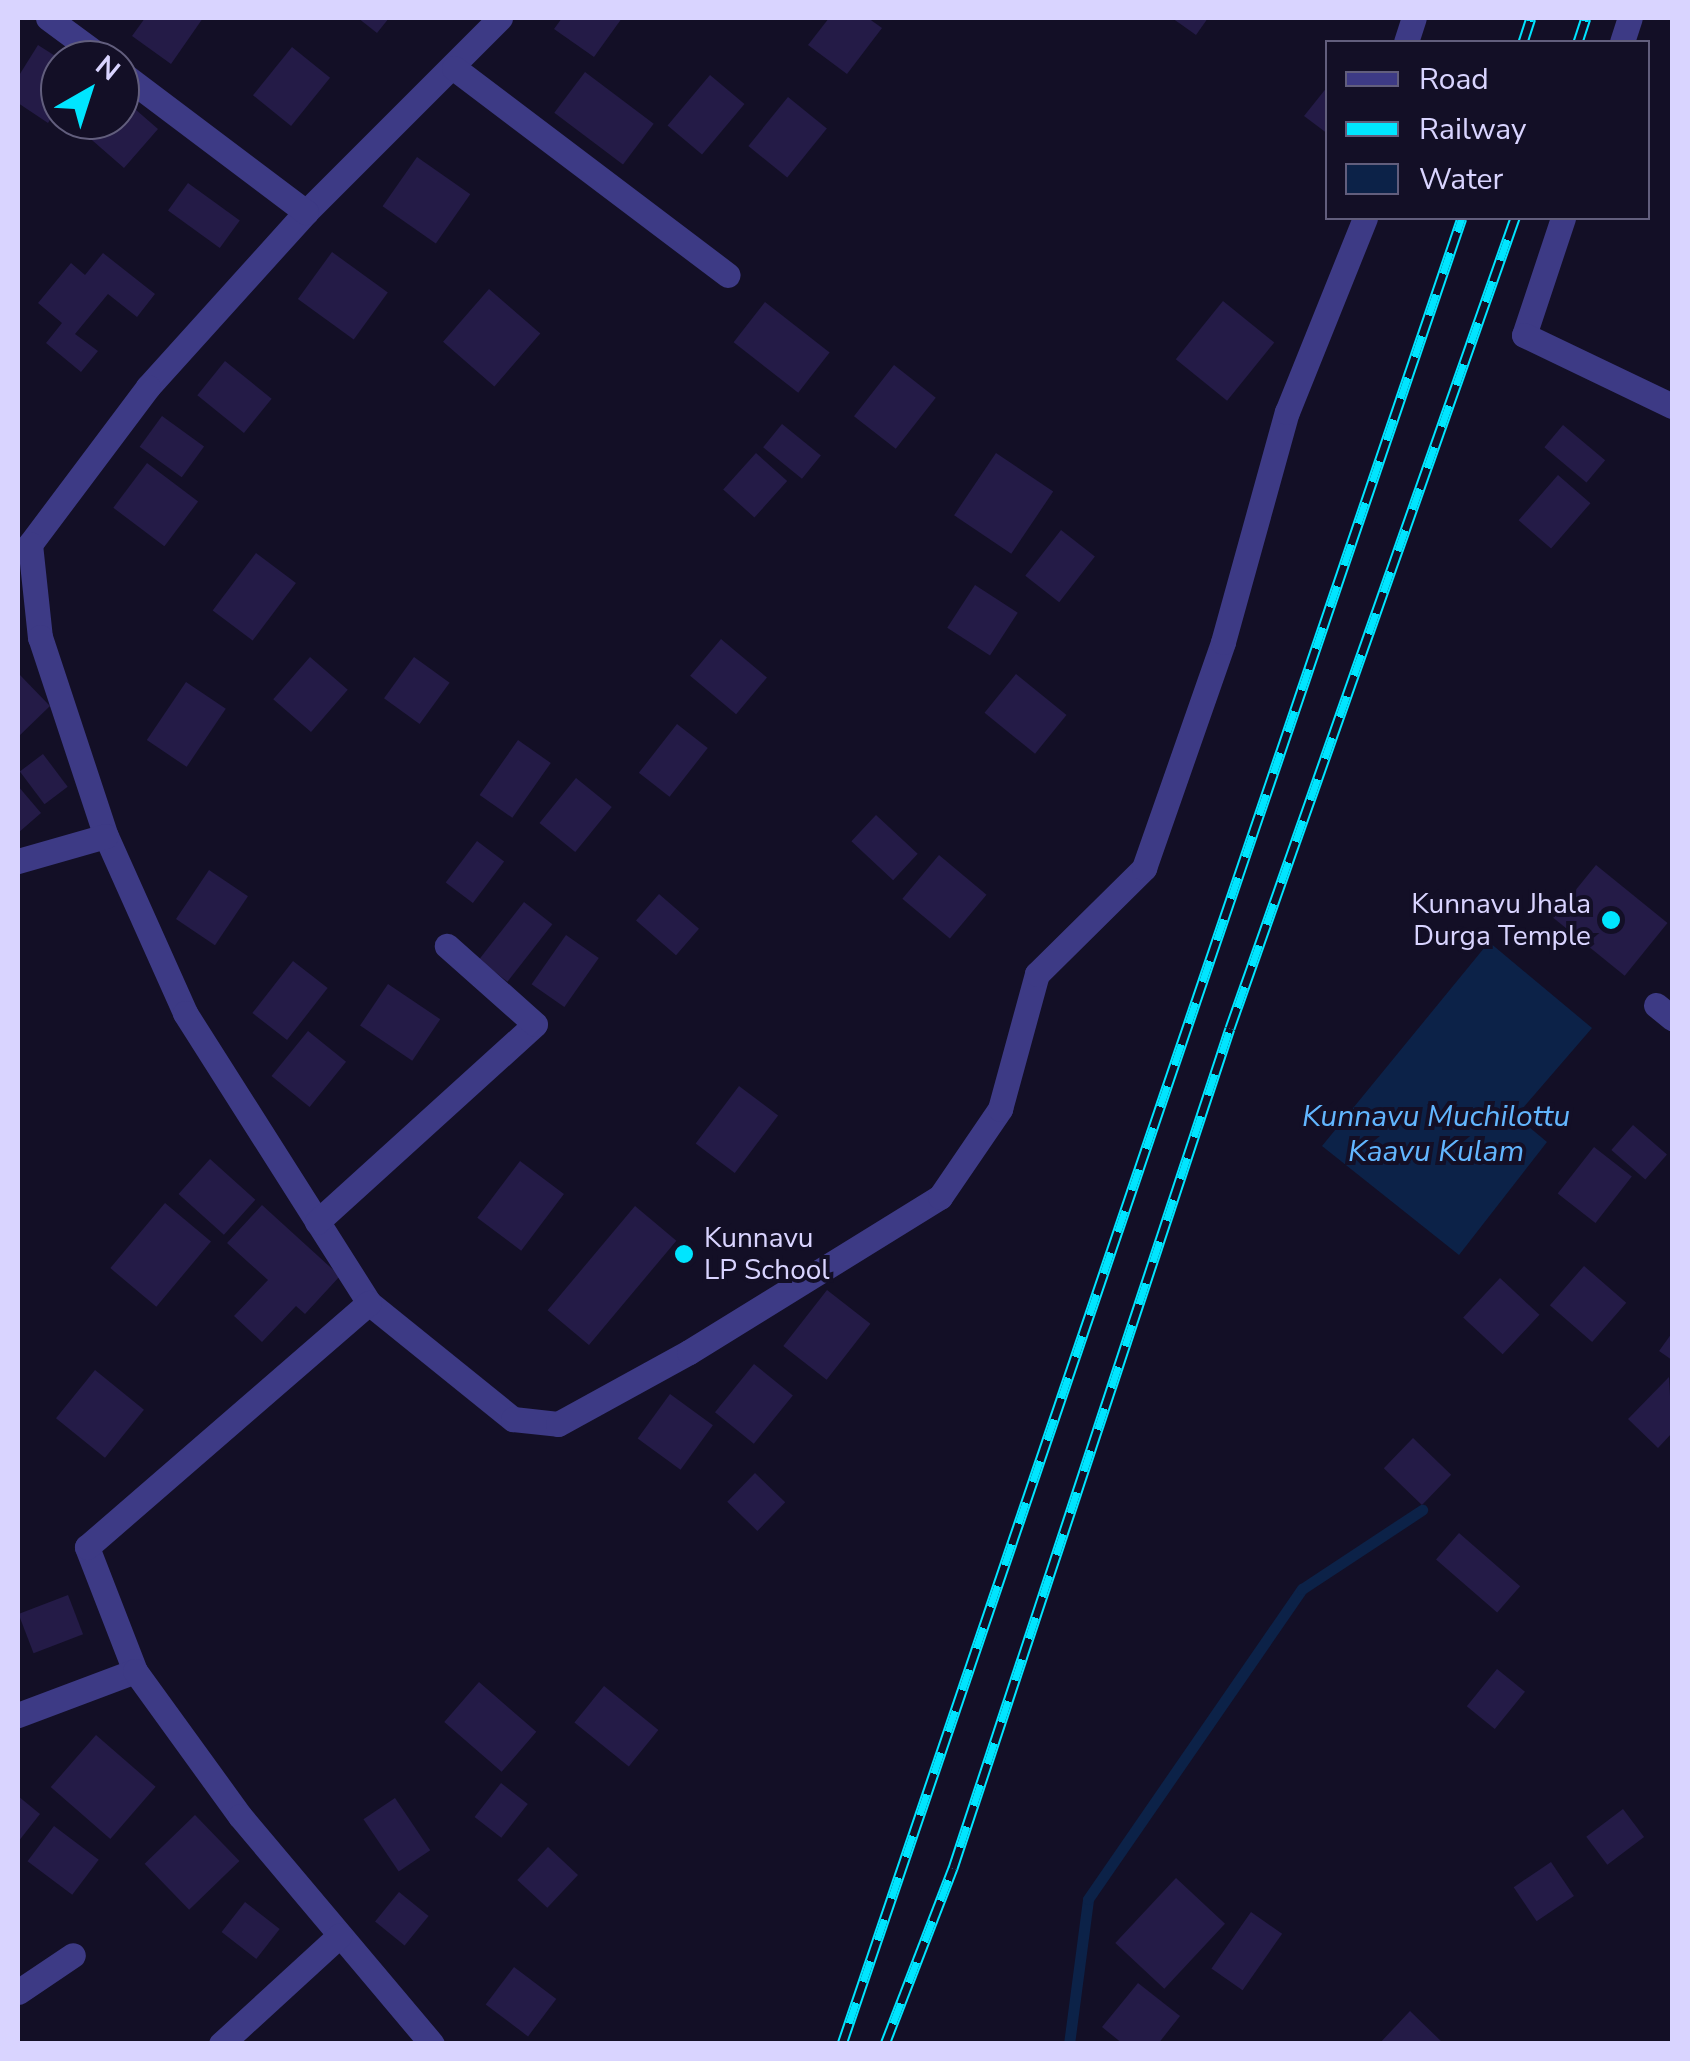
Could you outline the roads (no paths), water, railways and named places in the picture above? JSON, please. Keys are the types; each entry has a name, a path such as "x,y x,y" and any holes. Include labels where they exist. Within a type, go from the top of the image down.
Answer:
{"street":[{"path":"48,18 78,40"},
{"path":"500,18 306,212 148,387 24,540 40,638 106,836 185,1013 369,1302 513,1420 558,1424 689,1352 940,1197 1000,1109 1037,974 1144,868 1223,642 1286,412 1364,220"},
{"path":"454,68 728,275"},
{"path":"140,87 306,212"},
{"path":"1562,220 1524,335 1672,406"},
{"path":"18,861 106,836"},
{"path":"317,1222 535,1024 447,946"},
{"path":"369,1302 87,1547 135,1672 240,1816 432,2044"},
{"path":"18,1715 135,1672"},
{"path":"221,2044 340,1935"},
{"path":"18,1992 73,1955"}],"water":[{"name":"Kunnavu Muchilottu Kaavu Kulam","path":"1489,942 1592,1028 1516,1116 1547,1142 1459,1255 1322,1146"}],"waterway":[{"path":"1069,2044 1088,1899 1302,1589 1422,1510"}],"railway":[{"path":"1524,40 1531,18"},
{"path":"1579,40 1586,18"},
{"path":"842,2044 1461,220"},
{"path":"885,2044 953,1868 1230,1028 1514,220"}],"place":[{"name":"Kunnavu Jhala Durga Temple","path":"1611,920"},
{"name":"Kunnavu LP School","path":"684,1254"}]}
